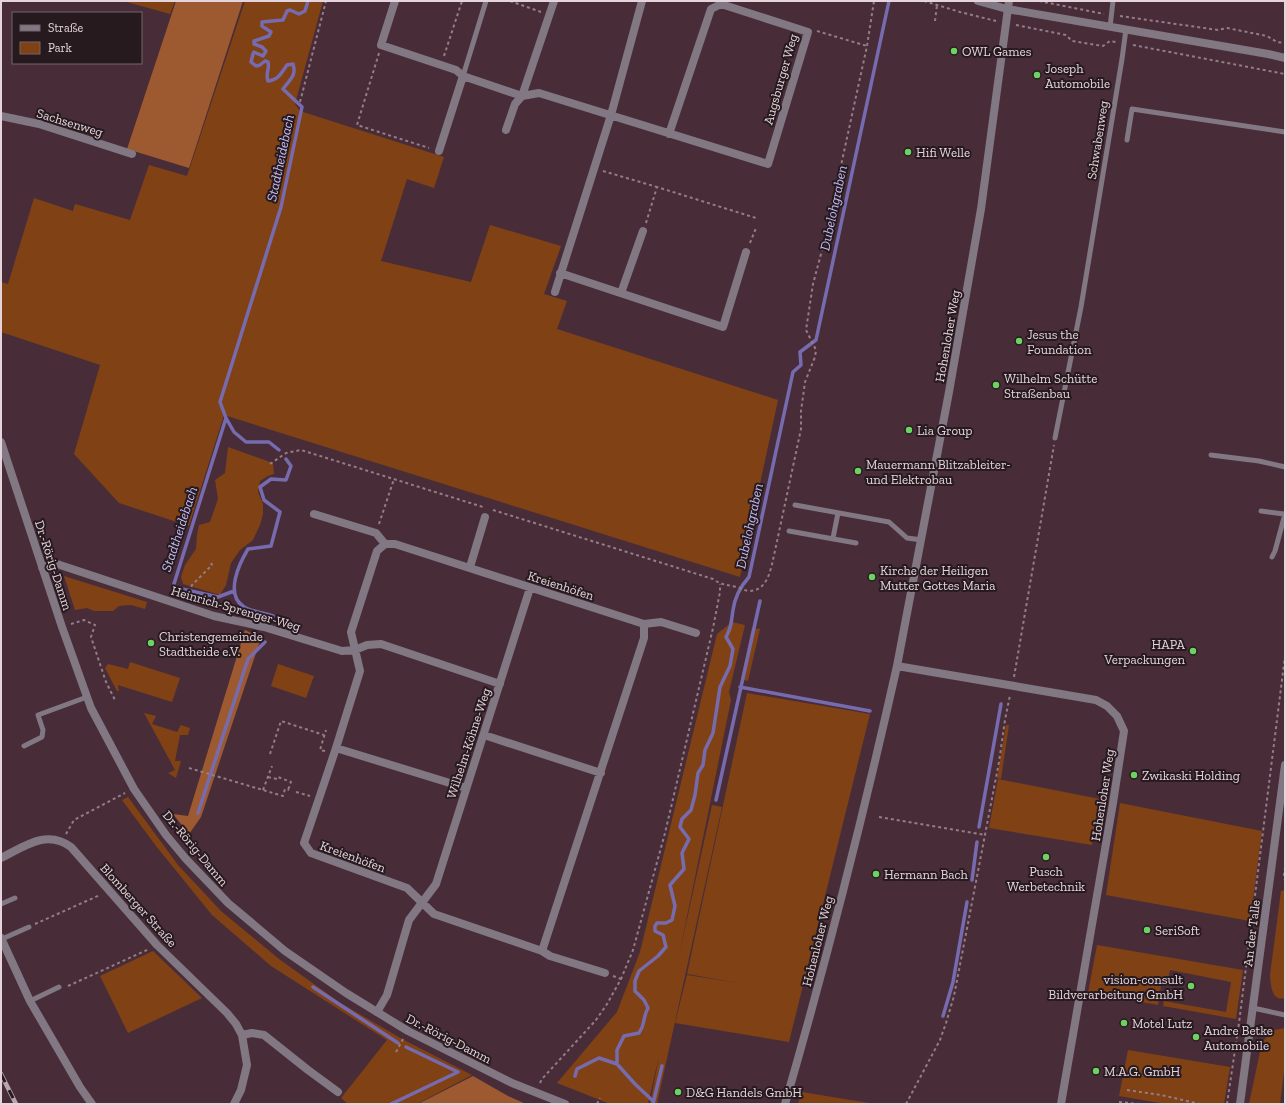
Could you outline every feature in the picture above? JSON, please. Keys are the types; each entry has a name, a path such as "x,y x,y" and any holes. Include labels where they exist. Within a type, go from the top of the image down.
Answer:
{"street":[{"path":"381,45 395,1"},
{"path":"506,130 515,104 522,96 554,1"},
{"path":"555,292 611,115 642,1"},
{"path":"978,1 1008,5 1110,27 1285,58"},
{"name":"Augsburger Weg","path":"381,45 441,64 456,70 463,76 522,96 539,93 669,134 768,164 808,32 720,4 711,9 669,134"},
{"name":"Hohenloher Weg","path":"785,1104 819,981 875,762 897,666 922,540 981,209 1008,5"},
{"path":"440,151 463,76"},
{"name":"Sachsenweg","path":"1,116 39,124 132,154"},
{"path":"621,293 643,231"},
{"path":"560,273 724,327 746,252"},
{"name":"Dr.-Rörig-Damm","path":"2,445 62,627 87,697 107,739 134,789 166,835 228,904 285,951 346,993 408,1031 512,1084 565,1104"},
{"path":"314,514 376,533 385,544"},
{"path":"470,567 485,517"},
{"name":"Kreienhöfen","path":"605,973 550,956 542,951 434,914 407,888 311,853 304,843 360,671 351,632 377,550 385,544 395,544 644,624 661,622 696,633"},
{"name":"Heinrich-Sprenger-Weg","path":"42,566 57,564 214,616 264,627 342,651 355,650"},
{"name":"Wilhelm-Köhne-Weg","path":"422,902 436,884 530,588"},
{"path":"542,951 644,638 644,624"},
{"path":"355,650 366,645 381,644 500,684"},
{"name":"Hohenloher Weg","path":"897,666 1096,700 1107,706 1117,716 1124,731 1112,810 1061,1104"},
{"path":"484,734 600,773"},
{"path":"335,751 466,788"},
{"name":"An der Talle","path":"1240,1104 1285,765"},
{"path":"1,858 40,839 52,838 63,840"},
{"name":"Blomberger Straße","path":"63,840 72,847 157,945 227,1013 236,1024 242,1035 247,1065 241,1090 234,1104"},
{"path":"377,1012 387,995 409,920 422,902"},
{"path":"1,938 30,1001 76,1080 92,1104"},
{"path":"242,1035 252,1033 264,1035 338,1092"}],"lane":[{"path":"463,76 486,1"},
{"path":"1110,27 1113,1"},
{"name":"Schwabenweg","path":"1055,438 1081,307 1125,44 1126,29"},
{"path":"1127,140 1132,110 1285,132"},
{"path":"1211,455 1259,461 1285,467"},
{"path":"795,505 889,522 907,538 922,540"},
{"path":"1261,511 1285,514 1272,557"},
{"path":"833,538 838,513"},
{"path":"789,531 856,543"},
{"path":"24,746 42,737 43,730 38,715 87,697"},
{"path":"1,904 15,898"},
{"path":"1,938 29,927"},
{"path":"30,1001 59,987"},
{"path":"1253,1008 1285,1015"}],"path":[{"path":"300,102 326,1"},
{"path":"441,64 462,1"},
{"path":"510,1 549,15"},
{"path":"270,464 286,453 301,450 713,579 720,584 749,591 758,589 768,576 801,429 805,382 815,357 816,350 806,330 813,284 825,239 867,46 874,1"},
{"path":"924,1 960,12 1066,35 1072,41 1103,46 1110,41 1285,74"},
{"path":"1039,1 1111,15 1218,30 1227,28 1267,36 1277,42 1285,43"},
{"path":"935,21 937,5"},
{"path":"808,32 813,30 867,46"},
{"path":"381,45 357,125 440,151"},
{"path":"594,168 756,218"},
{"path":"643,231 657,187"},
{"path":"746,252 756,228"},
{"path":"906,1104 940,1040 946,1023 961,960 1012,686 1055,438"},
{"path":"376,533 394,479"},
{"path":"188,596 192,585 212,566 210,564"},
{"path":"536,1093 542,1079 596,1020 607,1004 622,979 633,950 667,825 713,628 720,592 720,584"},
{"path":"62,627 84,620 95,625 91,637 106,682 115,700"},
{"path":"1227,1104 1239,1023 1285,656"},
{"path":"270,754 281,721 324,735"},
{"path":"326,730 320,750 335,751"},
{"path":"263,790 272,766"},
{"path":"190,768 283,796 286,789 289,790 291,782 278,777 277,780 268,776"},
{"path":"63,840 74,820 126,792"},
{"path":"296,792 319,799"},
{"path":"879,817 985,835"},
{"path":"1285,867 1285,881"},
{"path":"29,927 109,891"},
{"path":"59,987 62,989 157,945"},
{"path":"396,1052 404,1038"},
{"path":"1127,1090 1161,1095 1200,1104"},
{"path":"597,1104 600,1098"},
{"path":"1119,1102 1140,1104"}],"green space":[{"path":"123,1 175,1 170,14"},
{"path":"245,1 323,1 295,104 300,111 444,157 434,188 407,179 381,261 471,282 490,225 561,246 544,294 567,301 557,329 778,400 740,577 224,415 189,526 119,503 74,454 100,365 1,332 1,282 8,284 34,198 73,211 75,204 130,220 149,165 187,176"},
{"path":"228,447 273,463 274,474 260,481 258,492 263,504 263,514 260,525 253,540 240,550 231,563 226,585 220,595 183,584 181,577 185,565 196,549 199,525 210,522 218,499 215,480 225,473"},
{"path":"64,576 147,602 145,609 131,605 119,606 113,611 94,611 87,608 75,610"},
{"path":"732,622 745,625 729,692 731,700 679,956 712,805 722,807 657,1104 650,1104 659,1056 648,1104 610,1104 557,1083 617,1012 640,952 717,634"},
{"path":"752,628 760,629 748,681 741,679"},
{"path":"130,662 180,678 172,702 118,685 119,691 117,691 105,668 108,664 128,669"},
{"path":"278,664 314,676 306,698 271,686"},
{"path":"747,693 870,714 789,1042 675,1023 687,975 739,983 687,974"},
{"path":"144,713 156,716 152,724 177,732 181,725 190,728 188,735 180,735 175,761 181,761 176,778 168,773 175,770"},
{"path":"1006,725 1009,725 1001,779 997,778"},
{"path":"998,779 1100,799 1092,845 989,828"},
{"path":"128,797 178,865 221,911 279,959 339,1002 402,1039 472,1075 417,1104 348,1104 341,1098 387,1040 271,966 212,915 156,846 122,800"},
{"path":"1120,803 1262,831 1250,921 1106,895"},
{"path":"1285,890 1285,998 1280,999 1274,995 1270,975 1281,891"},
{"path":"1097,945 1243,970 1236,1019 1163,1006 1164,1001 1226,1012 1231,982 1170,970 1168,980 1162,979 1158,1005 1088,993"},
{"path":"153,951 202,998 128,1033 100,976"},
{"path":"1285,1028 1285,1064 1280,1104 1249,1104 1262,1042 1274,1030"},
{"path":"1128,1050 1230,1067 1224,1104 1166,1104 1119,1096"},
{"path":"802,1092 875,1104 798,1104"}],"shaded area":[{"path":"176,1 243,1 189,168 127,149"},
{"path":"245,630 261,638 201,817 189,834 173,814 188,816"},
{"path":"473,1076 508,1096 526,1104 418,1104"}],"waterway":[{"name":"Stadtheidebach","path":"234,591 218,597 173,587 226,418 220,402 281,207 302,107 283,89 293,75 293,64 287,65 277,78 268,81 268,62 265,61 256,66 251,62 254,52 263,56 266,51 262,47 254,44 254,41 269,36 271,32 262,26 262,22 283,20 287,11 290,10 299,14 305,11 308,1"},
{"name":"Dubelohgraben","path":"653,1101 617,1064 617,1050 624,1036 639,1033 643,1026 648,1008 644,1000 635,991 635,981 639,971 658,956 666,947 663,935 655,931 655,926 657,923 666,923 672,920 675,906 670,885 684,869 682,853 689,839 680,827 682,819 691,810 698,773 703,765 705,750 713,733 720,687 730,666 733,649 726,637 730,627 737,596 749,577 793,372 801,365 800,352 816,340 889,1"},
{"name":"Stadtheidebach","path":"226,418 234,432 246,442 269,442 279,450"},
{"name":"Stadtheidebach","path":"272,619 273,616 253,611 243,606 238,601 234,587 238,570 248,549 271,546 280,512 264,500 260,487 271,479 286,480 291,466 286,459"},
{"name":"Dubelohgraben","path":"716,800 760,601"},
{"name":"Stadtheidebach","path":"198,813 248,659 265,642"},
{"path":"740,687 870,711"},
{"path":"979,827 1001,704"},
{"path":"972,880 977,842"},
{"path":"943,1016 953,982 967,902"},
{"path":"313,987 398,1043"},
{"path":"391,1104 458,1072 406,1047"},
{"path":"575,1076 577,1069 599,1058 617,1064"},
{"name":"Dubelohgraben","path":"653,1104 662,1066"}],"railway":[{"path":"1,1074 16,1104"}],"place":[{"name":"OWL Games","path":"954,51"},
{"name":"Joseph Automobile","path":"1037,75"},
{"name":"Hifi Welle","path":"908,152"},
{"name":"Jesus the Foundation","path":"1019,341"},
{"name":"Wilhelm Schütte Straßenbau","path":"996,385"},
{"name":"Lia Group","path":"909,430"},
{"name":"Mauermann Blitzableiter- und Elektrobau","path":"858,471"},
{"name":"Kirche der Heiligen Mutter Gottes Maria","path":"872,577"},
{"name":"Christengemeinde Stadtheide e.V.","path":"151,643"},
{"name":"HAPA Verpackungen","path":"1193,651"},
{"name":"Zwikaski Holding","path":"1134,775"},
{"name":"Pusch Werbetechnik","path":"1046,857"},
{"name":"Hermann Bach","path":"876,874"},
{"name":"SeriSoft","path":"1147,930"},
{"name":"vision-consult Bildverarbeitung GmbH","path":"1191,986"},
{"name":"Motel Lutz","path":"1124,1023"},
{"name":"Andre Betke Automobile","path":"1196,1037"},
{"name":"M.A.G. GmbH","path":"1096,1071"},
{"name":"D&G Handels GmbH","path":"678,1092"}]}
